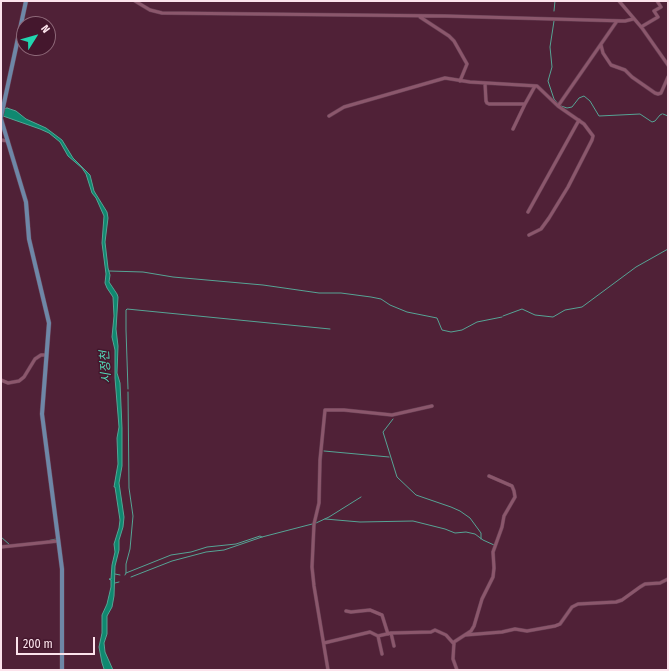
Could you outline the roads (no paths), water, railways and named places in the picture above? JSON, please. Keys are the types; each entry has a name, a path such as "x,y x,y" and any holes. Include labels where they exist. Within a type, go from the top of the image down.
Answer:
{"main road":[{"path":"26,1 1,117 26,202 29,239 48,318 49,329 42,398 42,417 62,568 62,670"}],"street":[{"path":"135,1 150,10 162,13 617,21 628,21 633,19"},
{"path":"626,1 620,3 641,27 668,65"},
{"path":"641,27 658,17 654,11 661,6 657,1"},
{"path":"420,17 449,36 454,41 467,64 460,81"},
{"path":"558,106 617,21"},
{"path":"601,45 603,53 611,65 625,70 632,78 658,94 660,93 668,77"},
{"path":"329,116 344,106 445,78 460,81 535,86 539,88 558,106 579,120 592,134 592,140 568,187 549,218 541,228 529,235"},
{"path":"485,83 487,103 525,104"},
{"path":"513,129 535,86"},
{"path":"528,212 579,120"},
{"path":"1,140 8,141"},
{"path":"1,380 8,383 19,381 24,377 35,359 41,355 46,355"},
{"path":"328,670 312,572 314,523 319,503 320,460 325,410 344,410 392,415 432,406"},
{"path":"457,670 453,658 454,644 472,629 482,599 494,573 493,556 504,516 515,497 514,491 510,485 489,476"},
{"path":"1,547 58,541"},
{"path":"465,635 502,632 515,629 527,631 555,626 560,624 572,607 578,604 619,601 645,584 660,583 668,579"},
{"path":"346,611 351,612 370,610 382,615 394,646"},
{"path":"324,643 370,632 378,636 389,633 437,630 446,635 454,644"},
{"path":"378,636 382,654"}],"waterway":[{"path":"554,11 555,1"},
{"path":"554,21 550,47 552,67 548,81 554,99 558,104"},
{"path":"561,106 567,108 572,107 579,98 584,96 590,101 599,116 640,114 652,122 662,114"},
{"path":"663,114 668,116"},
{"path":"503,316 522,309 535,315 553,317 565,310 582,307 636,267 668,249"},
{"path":"109,271 143,272 173,277 263,285 319,293 341,293 371,297 381,299 390,305 407,312 437,318 442,330 451,332 462,330 477,322 502,317"},
{"path":"128,389 126,330 127,309 330,329"},
{"path":"125,575 130,549 133,516 129,488 128,392"},
{"path":"393,419 383,432 397,477 416,495 451,507 470,518 481,533 481,539"},
{"path":"324,451 389,457"},
{"path":"131,577 172,561 206,552 224,550 262,537 316,523 329,517 361,497"},
{"path":"325,519 360,522 413,521 455,533 466,532 475,534 494,545"},
{"path":"126,573 171,555 191,552 207,547 236,544 260,536 262,537"},
{"path":"1,537 10,545"},
{"path":"47,541 56,539"},
{"name":"시정천","path":"115,574 120,575"},
{"name":"시정천","path":"115,583 119,582"}]}
